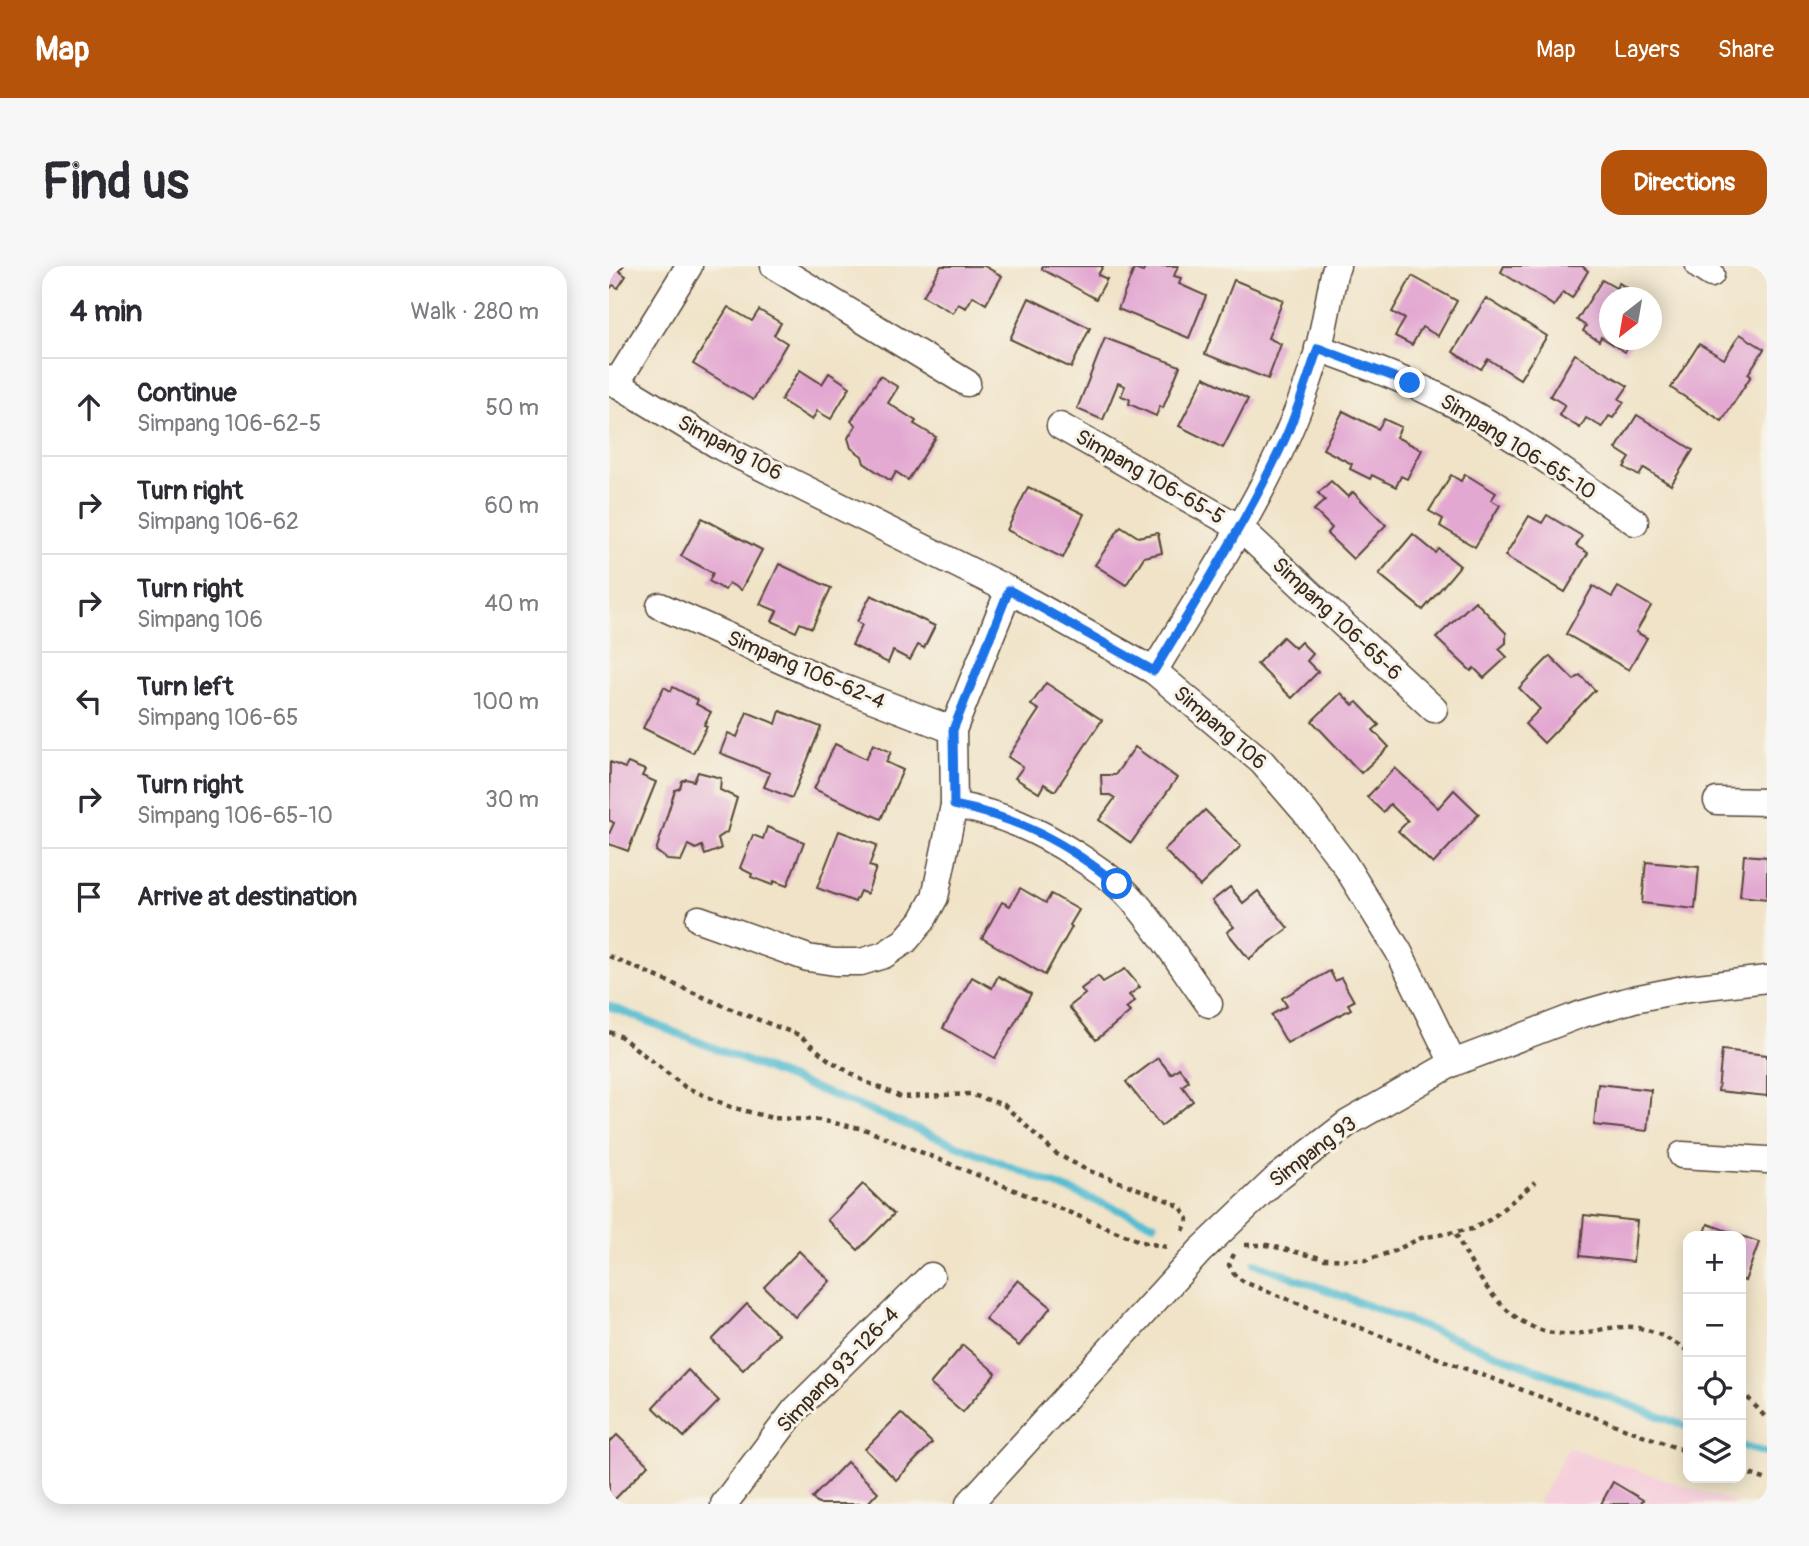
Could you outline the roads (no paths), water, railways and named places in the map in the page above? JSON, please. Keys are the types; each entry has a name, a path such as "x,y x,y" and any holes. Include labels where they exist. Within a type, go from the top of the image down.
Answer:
{"street":[{"path":"613,381 689,266"},
{"path":"774,266 967,383"},
{"path":"1154,671 1240,528 1284,440 1318,348 1329,269"},
{"name":"Simpang 106-65-10","path":"1318,348 1360,363 1453,404 1544,458 1635,522"},
{"name":"Simpang 106","path":"613,381 721,447 1009,590 1154,671 1262,762 1305,811 1344,863 1399,951 1453,1063"},
{"name":"Simpang 106-65-5","path":"1060,426 1240,528"},
{"name":"Simpang 106-65-6","path":"1240,528 1434,709"},
{"path":"698,919 808,958 835,962 861,962 884,955 905,941 922,921 935,897 954,805 953,730 1009,590"},
{"name":"Simpang 106-62-4","path":"660,606 841,687 953,730"},
{"path":"1717,801 1767,802"},
{"path":"954,805 1020,822 1050,837 1098,869 1134,901 1209,1004"},
{"name":"Simpang 93","path":"969,1504 1200,1251 1262,1192 1348,1123 1453,1063 1579,1015 1634,999 1689,988 1767,979"},
{"path":"1682,1155 1767,1160"},
{"name":"Simpang 93-126-4","path":"726,1503 795,1410 931,1276"}],"waterway":[{"path":"609,1006 1154,1224"},
{"path":"1255,1263 1683,1425"},
{"path":"1746,1447 1767,1453"}]}
